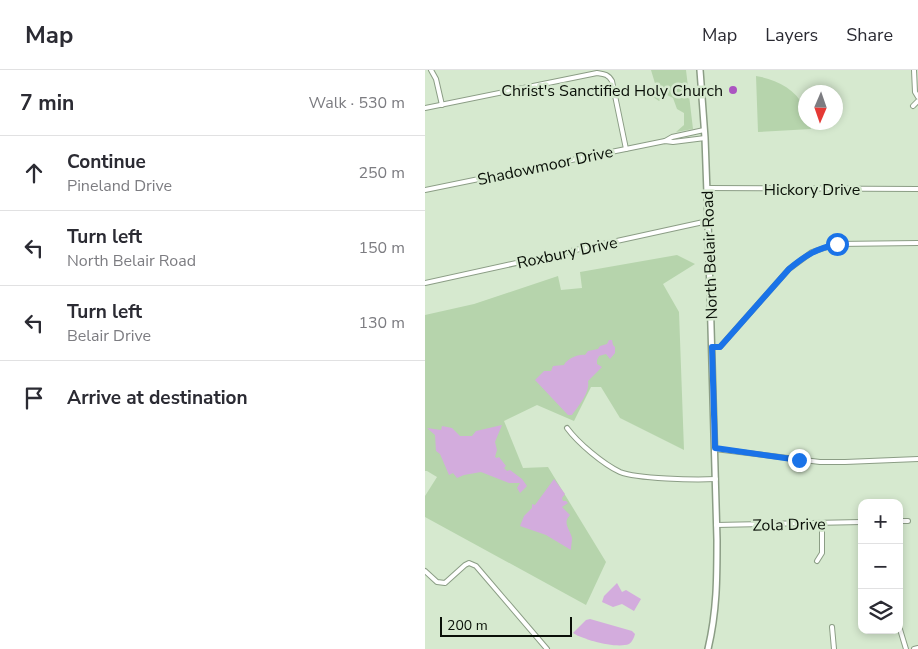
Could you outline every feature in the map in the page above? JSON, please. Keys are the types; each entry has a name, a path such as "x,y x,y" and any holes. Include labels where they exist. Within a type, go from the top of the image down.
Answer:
{"main road":[{"name":"North Belair Road","path":"700,70 707,188 715,448 717,590 715,621 708,649"}],"street":[{"path":"431,70 436,79 442,105"},
{"path":"914,70 915,92 918,97"},
{"path":"425,108 597,73 604,74 609,76 612,81 626,149"},
{"path":"913,106 918,101"},
{"name":"Shadowmoor Drive","path":"665,141 672,137 704,130"},
{"path":"684,134 685,140"},
{"name":"Shadowmoor Drive","path":"425,190 665,141 705,138"},
{"name":"Hickory Drive","path":"707,188 918,189"},
{"name":"Roxbury Drive","path":"425,283 708,221"},
{"path":"712,347 720,347 789,269 812,252 837,244 918,243"},
{"path":"567,428 572,436 608,465 621,472 636,476 715,480"},
{"path":"715,448 820,462 918,459"},
{"path":"903,522 908,521"},
{"name":"Zola Drive","path":"716,525 858,522"},
{"path":"817,561 822,553 821,523"},
{"path":"425,571 437,582 445,584 465,565 469,563 476,566 547,649"},
{"path":"832,627 834,649"},
{"path":"901,634 906,649"},
{"path":"914,649 918,648"}],"green space":[{"path":"651,70 686,70 693,129 676,132 684,125 684,113 677,109 673,98 667,95 659,101 653,97 657,90"},
{"path":"756,76 777,82 790,90 798,98 798,130 758,132"},
{"path":"677,255 695,264 663,284 679,312 684,450 620,418 601,387 591,387 574,421 537,405 504,421 523,468 548,467 606,562 586,605 425,517 425,496 437,477 425,471 425,315 474,304 558,276 561,290 582,288 580,272"}],"shaded area":[{"path":"609,340 612,340 615,353 610,359 606,354 599,356 597,364 602,367 588,381 586,394 578,407 572,415 568,415 535,380 544,371 551,371 553,366 564,365 573,357 585,355 588,351 598,349 600,346 607,344"},
{"path":"502,425 495,442 497,450 495,457 499,457 506,466 504,468 522,479 527,486 520,493 517,488 520,483 509,483 481,472 457,478 453,473 449,475 440,454 436,451 435,435 427,428 441,430 442,426 452,428 460,436 472,436 476,431"},
{"path":"554,479 565,494 562,498 563,501 568,503 562,507 570,515 567,523 572,538 571,550 546,535 520,526 524,516 532,508 532,504 535,505"},
{"path":"617,583 622,592 626,590 641,599 634,611 622,604 613,607 602,602 604,596"},
{"path":"590,619 632,631 635,634 634,637 629,644 609,645 592,641 573,633 586,620"}],"place":[{"name":"Christ's Sanctified Holy Church","path":"733,90"}],"route":[{"path":"799,460 715,448 712,347 720,347 789,269 812,252 837,244"}]}
